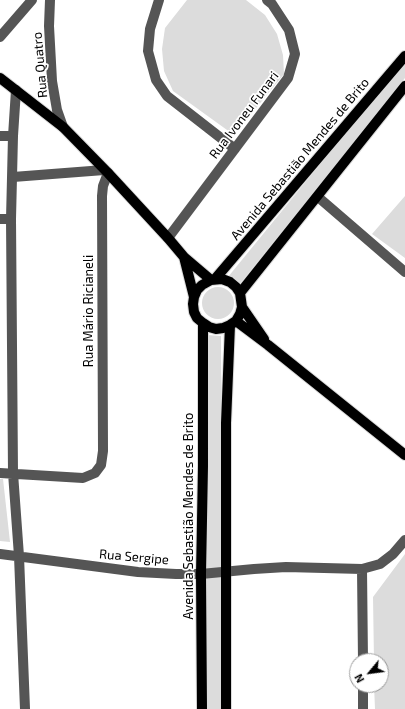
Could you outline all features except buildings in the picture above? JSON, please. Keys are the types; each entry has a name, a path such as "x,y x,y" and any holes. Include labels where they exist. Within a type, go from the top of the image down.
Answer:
{"main road":[{"name":"Avenida Sebastião Mendes de Brito","path":"213,279 405,56"},
{"path":"0,78 63,127 168,238 184,257 213,279"},
{"path":"240,293 405,86"},
{"path":"184,257 194,297"},
{"path":"213,279 222,279 230,282 240,293 242,307 240,314 233,323 216,329 203,324 194,312 193,304 197,290 202,285 213,279"},
{"path":"242,307 268,345"},
{"path":"233,323 268,345 405,455"},
{"path":"226,709 226,416 233,323"},
{"name":"Avenida Sebastião Mendes de Brito","path":"202,709 201,574 203,324"}],"street":[{"path":"0,37 32,0"},
{"name":"Rua Quatro","path":"50,0 49,26 52,81 57,110 63,127"},
{"path":"159,0 150,29 148,51 156,80 167,96 235,149"},
{"name":"Rua Ivoneu Funari","path":"168,238 288,78 295,54 289,30 272,4 267,0"},
{"path":"16,90 12,177 13,474 19,556 25,709"},
{"path":"0,136 13,136"},
{"path":"12,177 106,172"},
{"name":"Rua Mário Ricianeli","path":"0,474 83,478 95,473 101,465 103,450 102,196 106,172"},
{"path":"318,197 405,272"},
{"path":"0,219 12,219"},
{"name":"Rua Sergipe","path":"0,554 138,572 201,574 254,569 286,568 362,569 380,564 393,554 405,540"},
{"path":"362,569 363,653"},
{"path":"363,693 363,709"}],"shaded area":[{"path":"187,0 246,0 265,15 277,34 283,55 284,74 234,135 173,91 164,71 162,49 165,28"},
{"path":"405,60 405,78 238,286 228,277"},
{"path":"405,196 405,258 372,234"},
{"path":"215,287 221,287 230,291 234,303 230,315 221,319 215,319 206,315 202,306 202,300 206,291"},
{"path":"207,335 221,336 223,709 207,709"},
{"path":"0,479 3,479 10,542 0,541"},
{"path":"405,554 405,709 375,709 374,693 389,693 389,653 374,653 373,597"}]}
